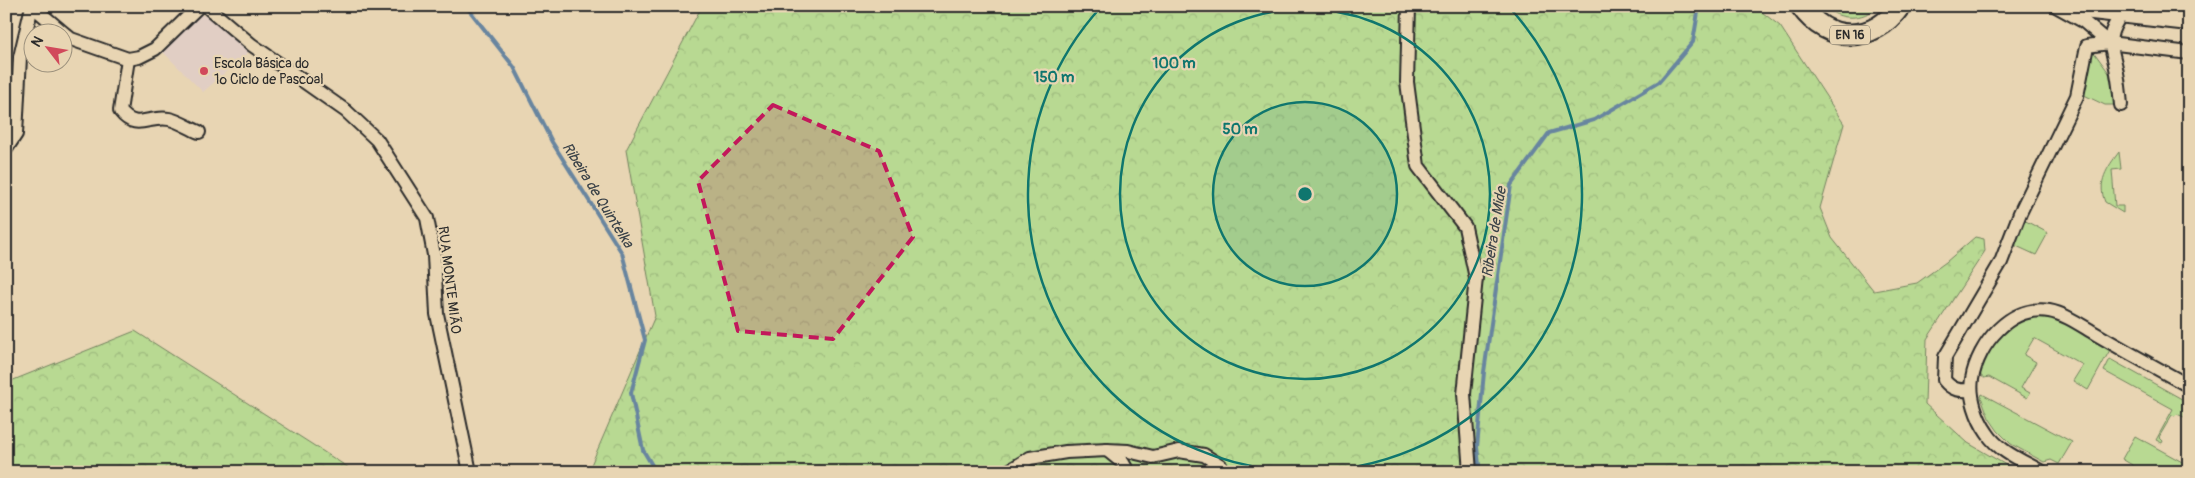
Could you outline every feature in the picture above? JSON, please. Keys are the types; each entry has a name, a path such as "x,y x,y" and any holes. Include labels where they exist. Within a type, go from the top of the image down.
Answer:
{"main road":[{"name":"EN 16","path":"1802,6 1809,17 1822,28 1838,34 1855,35 1872,31 1886,22 1902,7"},
{"path":"2066,6 2189,20"}],"street":[{"path":"6,149 16,134 20,57 32,6 70,38 128,59 139,57 155,49 199,6"},
{"name":"RUA MONTE MIÃO","path":"206,6 252,45 346,111 377,140 426,218 434,256 437,314 470,472"},
{"path":"1409,6 1406,82 1418,166 1465,227 1476,278 1464,394 1470,472"},
{"path":"2056,6 2083,22 2109,43"},
{"path":"2121,105 2117,72 2109,43 2113,26 2122,13"},
{"path":"1971,390 1960,391 1950,387 1944,380 1945,358 2001,262 2020,213 2077,96 2087,46 2109,43 2189,53"},
{"path":"128,59 120,111 126,119 134,122 168,118 199,132"},
{"path":"2042,472 2005,451 1987,434 1978,416 1971,390 1976,363 1991,337 2016,315 2034,311 2048,311 2061,314 2189,386"},
{"path":"1108,450 1123,463 1128,472"},
{"path":"1007,472 1030,458 1066,452 1108,450 1128,451 1153,457 1179,451 1204,455 1220,464 1222,472"}],"highlighted area":[{"path":"773,105 879,151 913,237 833,339 738,331 698,181"}],"shaded area":[{"name":"Escola Básica do 1º Ciclo de Pascoal","path":"198,14 209,17 251,50 203,92 162,51"}],"green space":[{"path":"702,6 1754,6 1780,26 1844,124 1820,208 1832,238 1874,291 1917,283 1946,262 1975,237 1984,239 1985,251 1927,339 1925,404 1968,443 2018,472 588,472 655,316 626,150"},
{"path":"1823,6 1879,6 1858,17 1844,17"},
{"path":"2093,51 2109,73 2116,105 2105,105 2084,95 2090,53"},
{"path":"2119,152 2121,169 2112,170 2115,206 2123,206 2123,213 2105,202 2102,188 2104,176"},
{"path":"2022,219 2048,233 2036,255 2012,244"},
{"path":"2038,315 2057,318 2111,348 2088,390 2073,381 2083,365 2034,338 2024,355 2036,362 2021,388 2030,393 2027,398 1989,377 1984,378 1981,376 1981,361 1984,353 2005,326 2014,321"},
{"path":"135,331 349,468 454,472 6,472 6,383"},
{"path":"2110,359 2189,403 2189,416 2186,418 2177,414 2175,416 2172,415 2159,437 2163,441 2162,443 2156,440 2173,409 2104,371"},
{"path":"1982,394 2072,442 2059,464 2051,460 2044,462 2011,444 1998,431 1989,418 1981,397"},
{"path":"2135,436 2184,463 2179,472 2144,472 2122,459"}],"waterway":[{"name":"Ribeira de Quintelka","path":"466,6 514,67 552,142 622,253 645,340 631,393 643,450 656,472"},
{"name":"Ribeira de Mide","path":"1479,465 1477,447 1484,372 1511,185 1549,133 1594,120 1659,82 1693,42 1699,6"}],"place":[{"name":"Escola Básica do 1º Ciclo de Pascoal","path":"204,71"}]}
